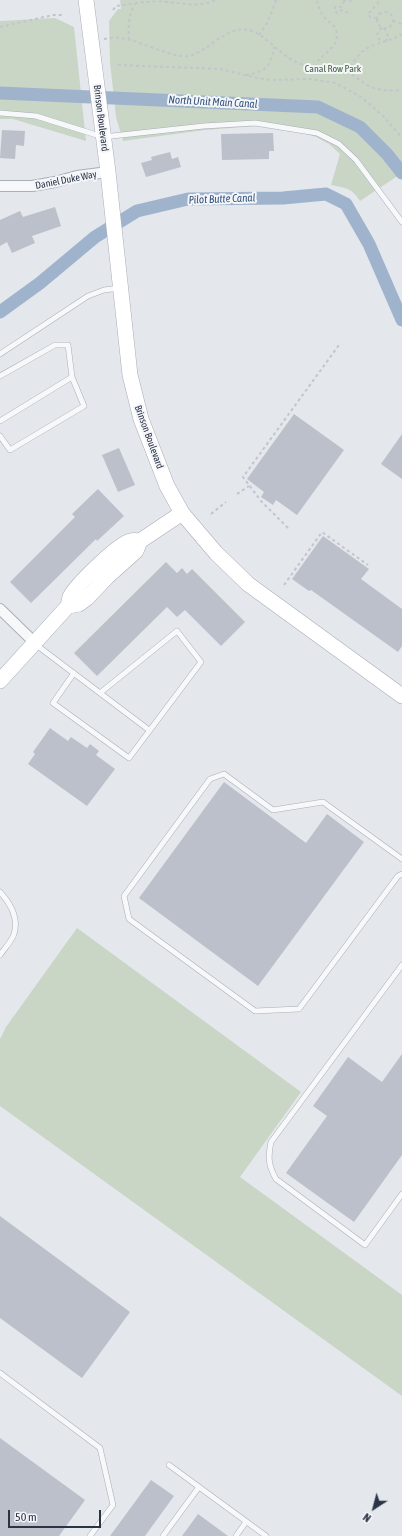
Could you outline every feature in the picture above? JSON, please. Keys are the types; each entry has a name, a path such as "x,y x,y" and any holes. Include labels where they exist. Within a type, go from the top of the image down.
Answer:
{"street":[{"name":"Brinson Boulevard","path":"86,0 108,172 130,375 140,419 167,486 182,513 216,554 248,584 402,696"},
{"name":"Daniel Duke Way","path":"0,186 32,186 77,176 108,172"},
{"path":"0,681 68,606 70,597 77,587 94,570 123,545 130,541 140,541 182,513"},
{"path":"0,609 35,644"}],"lane":[{"path":"0,113 36,116 102,132 255,123 317,133 339,144 356,160 402,222"},
{"path":"0,354 88,296 104,290 121,288"},
{"path":"0,376 55,345 68,345 72,377 84,406 10,450 0,436"},
{"path":"0,422 72,377"},
{"path":"74,673 53,703 129,758 201,662 177,631 100,693"},
{"path":"35,644 149,730"},
{"path":"402,859 323,802 273,810 224,774 210,779 124,896 128,919 255,1011 299,1009 398,876 402,874"},
{"path":"0,892 10,902 16,922 14,935 0,955"},
{"path":"402,965 271,1142 268,1156 276,1179 365,1244 402,1194"},
{"path":"0,1373 100,1448 113,1506 90,1536"},
{"path":"168,1464 266,1536"},
{"path":"162,1536 199,1487"},
{"path":"236,1536 246,1522"}],"path":[{"path":"113,10 116,6 135,4 166,2 185,5 200,5 216,0"},
{"path":"259,35 267,23 275,0 280,0"},
{"path":"315,67 317,60 330,50 337,36 335,27 327,21 319,11 317,0"},
{"path":"348,13 342,10 337,13 334,10 336,6 341,7 343,5 343,0 352,0"},
{"path":"377,18 370,17 368,14 379,0"},
{"path":"129,40 128,25 130,12 135,4"},
{"path":"377,18 381,14 386,13 391,16 393,21 402,24"},
{"path":"0,27 53,15 64,15"},
{"path":"377,18 378,24 383,28 388,36 386,42"},
{"path":"383,42 379,39 377,34 378,30 390,26 393,21"},
{"path":"91,40 119,38 175,54 189,56 198,52 222,36 242,30 250,30 294,61 315,67 338,69 348,72 366,85 387,92 402,90"},
{"path":"348,72 362,51 371,46 395,39 402,34"},
{"path":"245,75 259,73 267,67 272,58 274,47"},
{"path":"118,65 198,67 220,69 272,80 310,78 335,83 361,97 384,117 402,138"},
{"path":"288,528 261,501 243,477 339,345"},
{"path":"237,494 249,486"},
{"path":"211,514 226,502"},
{"path":"284,585 322,532 368,565"}],"green space":[{"name":"Canal Row Park","path":"120,0 402,0 402,173 360,201 354,193 348,189 331,185 340,154 329,144 316,137 300,132 256,126 205,130 123,141 116,117 110,62 109,21 118,9 121,9"},
{"path":"55,18 74,27 86,141 13,119 0,119 0,21"},
{"path":"77,928 301,1092 240,1177 402,1295 402,1396 0,1106 0,1039 6,1027"}],"building":[{"path":"2,130 25,131 24,146 16,145 15,159 0,158"},
{"path":"273,133 274,151 269,151 269,159 222,160 221,134"},
{"path":"170,152 172,159 178,157 181,167 146,177 141,163 152,160 151,157"},
{"path":"55,207 61,226 32,236 35,243 12,253 7,242 0,246 0,220 20,211 23,217"},
{"path":"294,414 344,450 297,515 276,500 273,505 261,497 264,492 247,479"},
{"path":"402,434 402,479 381,464"},
{"path":"119,448 135,485 118,492 102,455"},
{"path":"98,489 124,516 97,541 96,539 31,603 10,582 75,517 72,514"},
{"path":"323,536 369,569 361,579 402,609 402,646 398,652 311,590 309,591 292,579"},
{"path":"166,562 177,573 182,568 187,574 192,569 245,622 221,646 185,610 177,617 167,607 97,676 74,653"},
{"path":"50,728 68,741 71,737 87,748 90,744 99,751 96,755 115,769 87,806 28,764 35,754 33,752"},
{"path":"224,782 306,843 327,814 364,842 258,986 139,898"},
{"path":"402,1054 402,1155 354,1222 286,1173 327,1116 313,1106 348,1057 382,1082"},
{"path":"0,1216 130,1312 82,1378 0,1318"},
{"path":"0,1438 85,1500 59,1536 0,1536"},
{"path":"151,1480 174,1496 145,1536 110,1536"},
{"path":"198,1514 228,1536 182,1536"}],"waterway":[{"name":"North Unit Main Canal","path":"0,93 318,107 360,127 387,154 402,173"},
{"name":"Pilot Butte Canal","path":"0,312 40,283 95,237 137,211 188,199 283,198 326,194 346,204 369,244 402,320"}]}
